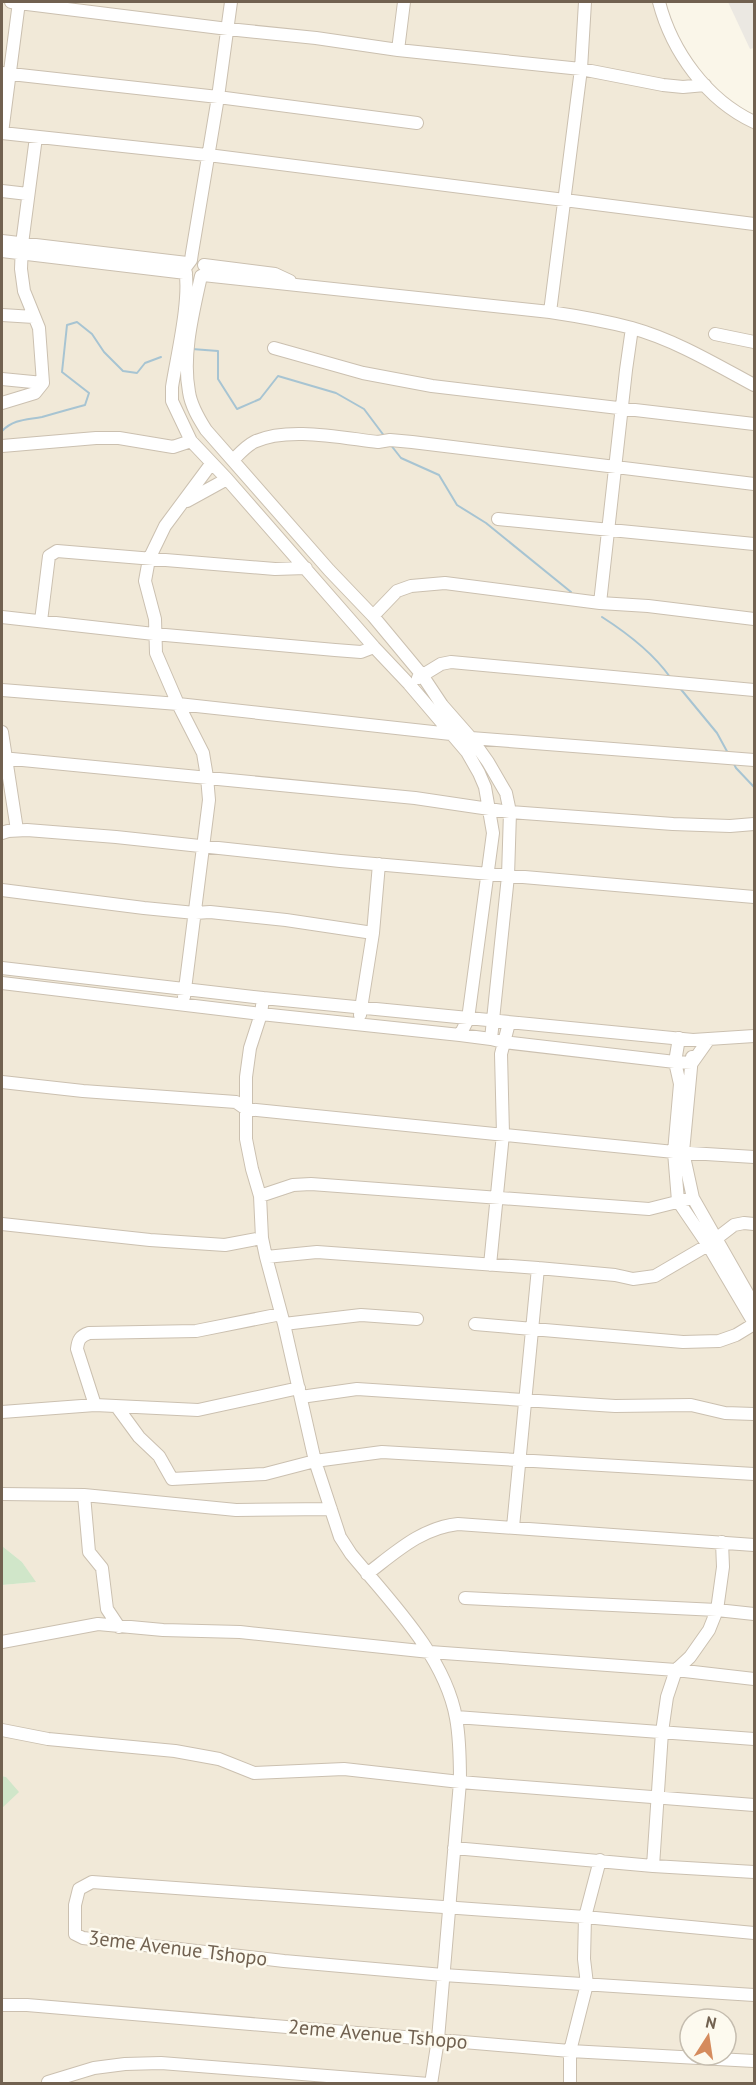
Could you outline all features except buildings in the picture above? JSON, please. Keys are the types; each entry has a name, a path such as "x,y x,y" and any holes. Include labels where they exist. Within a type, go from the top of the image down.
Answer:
{"street":[{"path":"705,86 663,85 581,69 398,50 16,2 6,73 2,133 212,156 754,224"},
{"path":"231,2 222,97 195,269 193,321 186,370 189,394 206,430 329,570 373,616 422,675 442,705 471,738 506,793 510,812 508,876 493,1021 501,1054 503,1134 490,1265"},
{"path":"230,29 237,2"},
{"path":"398,50 404,2"},
{"path":"550,312 581,69 585,2"},
{"path":"659,2 678,48 705,86 754,123"},
{"path":"6,73 222,97 417,123"},
{"path":"2,403 35,393 44,383 39,328 24,291 21,248 36,137"},
{"path":"2,190 28,194"},
{"path":"2,241 21,248 195,269 299,285 550,312 632,328 691,352 754,385"},
{"path":"2,251 21,248"},
{"path":"195,269 187,293 172,387 172,401 191,441 228,479 409,684 466,752 485,787 492,833 468,1019 460,1035"},
{"path":"2,315 34,317"},
{"path":"600,603 632,328"},
{"path":"715,334 754,342"},
{"path":"274,348 363,373 432,386 754,424"},
{"path":"2,379 44,383"},
{"path":"233,460 252,443 267,437 295,435 387,441 754,484"},
{"path":"2,446 119,438 173,447 191,441"},
{"path":"183,1003 209,800 207,777 203,753 156,653 155,619 146,581 149,559 165,526 212,464"},
{"path":"184,503 228,479"},
{"path":"498,519 754,544"},
{"path":"41,621 49,556 52,552 57,551 275,568 306,568"},
{"path":"373,616 397,591 411,586 445,583 600,603 648,606 754,619"},
{"path":"2,617 154,634 361,652 374,647"},
{"path":"409,684 441,664 451,662 754,690"},
{"path":"2,690 178,704 471,738 754,760"},
{"path":"2,732 3,758 17,830"},
{"path":"3,758 415,798 510,812 673,824 730,826 754,824"},
{"path":"2,833 17,830 754,897"},
{"path":"358,1024 373,933 379,864"},
{"path":"2,890 76,901 286,920 373,933"},
{"path":"2,968 263,998 693,1040 754,1036"},
{"path":"2,983 692,1063"},
{"path":"48,2082 94,2068 160,2063 430,2084 438,2039 460,1782 456,1717 450,1695 430,1652 351,1554 340,1537 315,1461 283,1319 266,1257 262,1238 260,1196 246,1139 246,1077 250,1048 261,1014 263,998"},
{"path":"497,1040 509,1023"},
{"path":"679,1038 675,1062 680,1084 678,1201 712,1242 754,1305"},
{"path":"692,1063 709,1039"},
{"path":"475,1324 702,1342 719,1341 736,1335 754,1324 712,1242 693,1198 679,1152 692,1063 693,1040"},
{"path":"2,1082 83,1091 236,1102 246,1109 679,1152 754,1157"},
{"path":"260,1196 293,1185 311,1184 649,1209 693,1198"},
{"path":"2,1224 150,1240 225,1245 262,1238"},
{"path":"266,1257 317,1252 538,1268 615,1275 633,1279 655,1276 712,1242 735,1225 754,1224"},
{"path":"513,1527 538,1268"},
{"path":"95,1405 77,1349 81,1336 89,1333 196,1331 283,1319 361,1315 417,1319"},
{"path":"2,1412 95,1405 198,1410 300,1393 357,1389 615,1406 691,1405 725,1413 754,1414"},
{"path":"117,1407 139,1437 159,1456 172,1479 265,1474 315,1461 382,1452 754,1474"},
{"path":"2,1494 84,1495 236,1510 331,1509"},
{"path":"84,1495 89,1552 102,1568 107,1609 119,1627"},
{"path":"367,1574 416,1538 442,1526 458,1524 754,1545"},
{"path":"653,1866 662,1732 667,1697 676,1670 690,1657 709,1629 717,1610 723,1567 722,1542"},
{"path":"465,1598 717,1610 754,1614"},
{"path":"2,1642 98,1624 119,1627 240,1632 430,1652 676,1670 754,1679"},
{"path":"456,1717 754,1739"},
{"path":"2,1730 48,1739 175,1751 219,1759 254,1773 344,1769 460,1782 754,1805"},
{"path":"454,1848 653,1866 754,1872"},
{"path":"570,2084 570,2051 586,1984 585,1917 600,1860"},
{"name":"3eme Avenue Tshopo","path":"754,1933 585,1917 92,1882 79,1889 75,1905 75,1934 83,1938 443,1975 754,1995"},
{"name":"2eme Avenue Tshopo","path":"2,2005 570,2051 754,2061"}],"shaded area":[{"path":"2,2 662,2 670,28 707,95 754,121 754,2083 2,2084 2,1811 6,1777 2,1776 2,1585 35,1582 22,1562 2,1546"},
{"path":"728,2 754,2 754,48 750,49"}],"green space":[{"path":"2,1546 22,1562 36,1582 2,1585"},
{"path":"2,1776 6,1777 19,1792 2,1808"}],"waterway":[{"path":"2,431 16,422 85,405 89,393 62,372 67,325 77,322 92,334 104,352 123,371 137,373 145,363 161,357"},
{"path":"192,349 218,351 218,379 237,409 260,399 278,376 336,393 364,409 385,437"},
{"path":"390,444 401,458 439,475 457,505 486,523 571,592"},
{"path":"602,617 639,644 670,677"},
{"path":"679,687 717,733 729,755"},
{"path":"733,762 754,787"}]}
